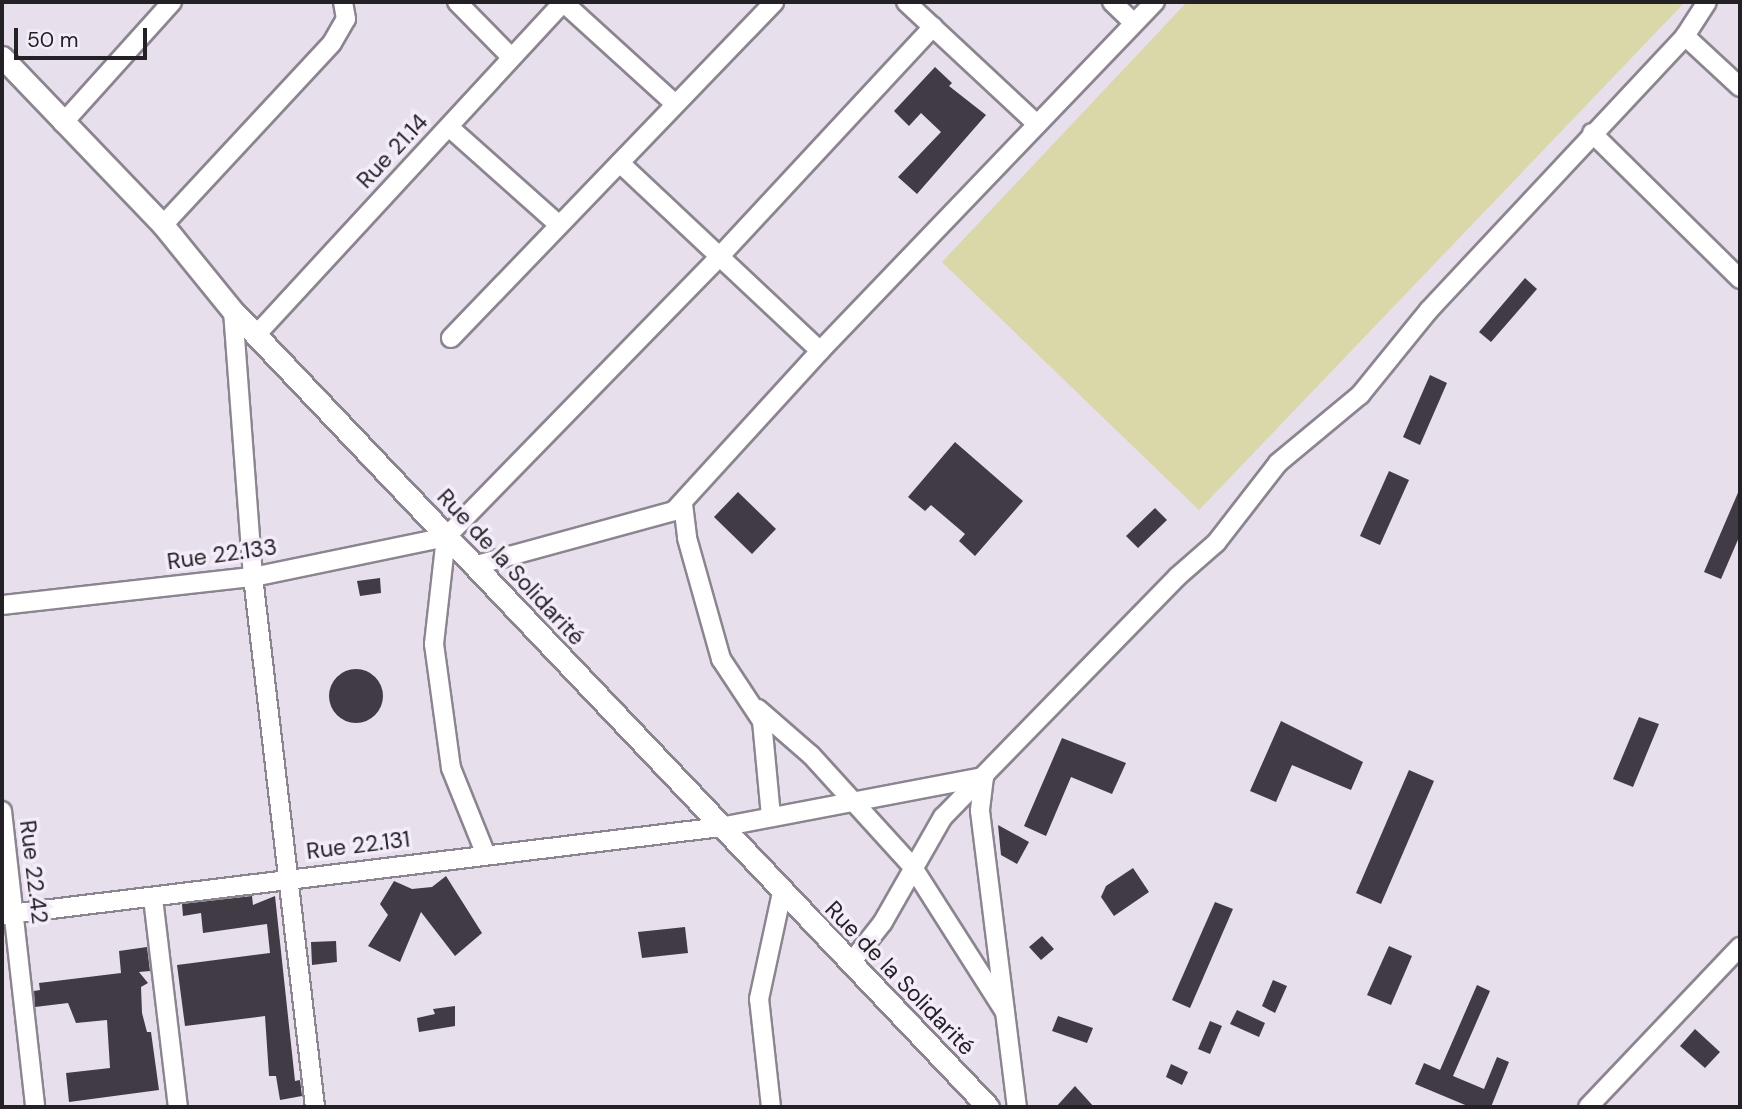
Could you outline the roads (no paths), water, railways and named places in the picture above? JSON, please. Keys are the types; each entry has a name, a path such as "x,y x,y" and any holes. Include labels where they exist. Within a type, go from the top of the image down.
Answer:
{"street":[{"path":"63,123 172,2"},
{"path":"163,225 331,43 346,19 344,2"},
{"path":"457,2 510,56"},
{"path":"563,2 674,103"},
{"name":"Rue 21.14","path":"257,334 449,127 510,56 563,2"},
{"path":"451,338 774,2"},
{"path":"906,2 1037,124"},
{"path":"1112,2 1134,23"},
{"path":"473,566 662,517 683,504 820,351 1155,2"},
{"path":"850,964 883,922 912,866 943,817 1178,576 1216,543 1278,463 1360,395 1429,310 1685,36 1707,2"},
{"path":"486,855 452,768 434,644 446,537 719,257 933,27"},
{"path":"1685,36 1740,88"},
{"name":"Rue de la Solidarité","path":"2,57 163,225 233,311 782,893 988,1107"},
{"path":"449,127 559,225"},
{"path":"1592,133 1740,279"},
{"path":"620,163 820,351"},
{"path":"233,311 253,577 315,1107"},
{"path":"683,504 687,538 720,659 758,709 810,755 912,866 1005,1012"},
{"name":"Rue 22.133","path":"2,605 253,577 446,537"},
{"path":"758,709 772,817"},
{"path":"984,777 980,811 1017,1107"},
{"name":"Rue 22.131","path":"8,915 288,878 721,827 984,777"},
{"name":"Rue 22.42","path":"2,811 8,915 35,1107"},
{"path":"771,1107 759,999 782,893"},
{"path":"152,898 178,1107"},
{"path":"1588,1107 1740,947"}]}
